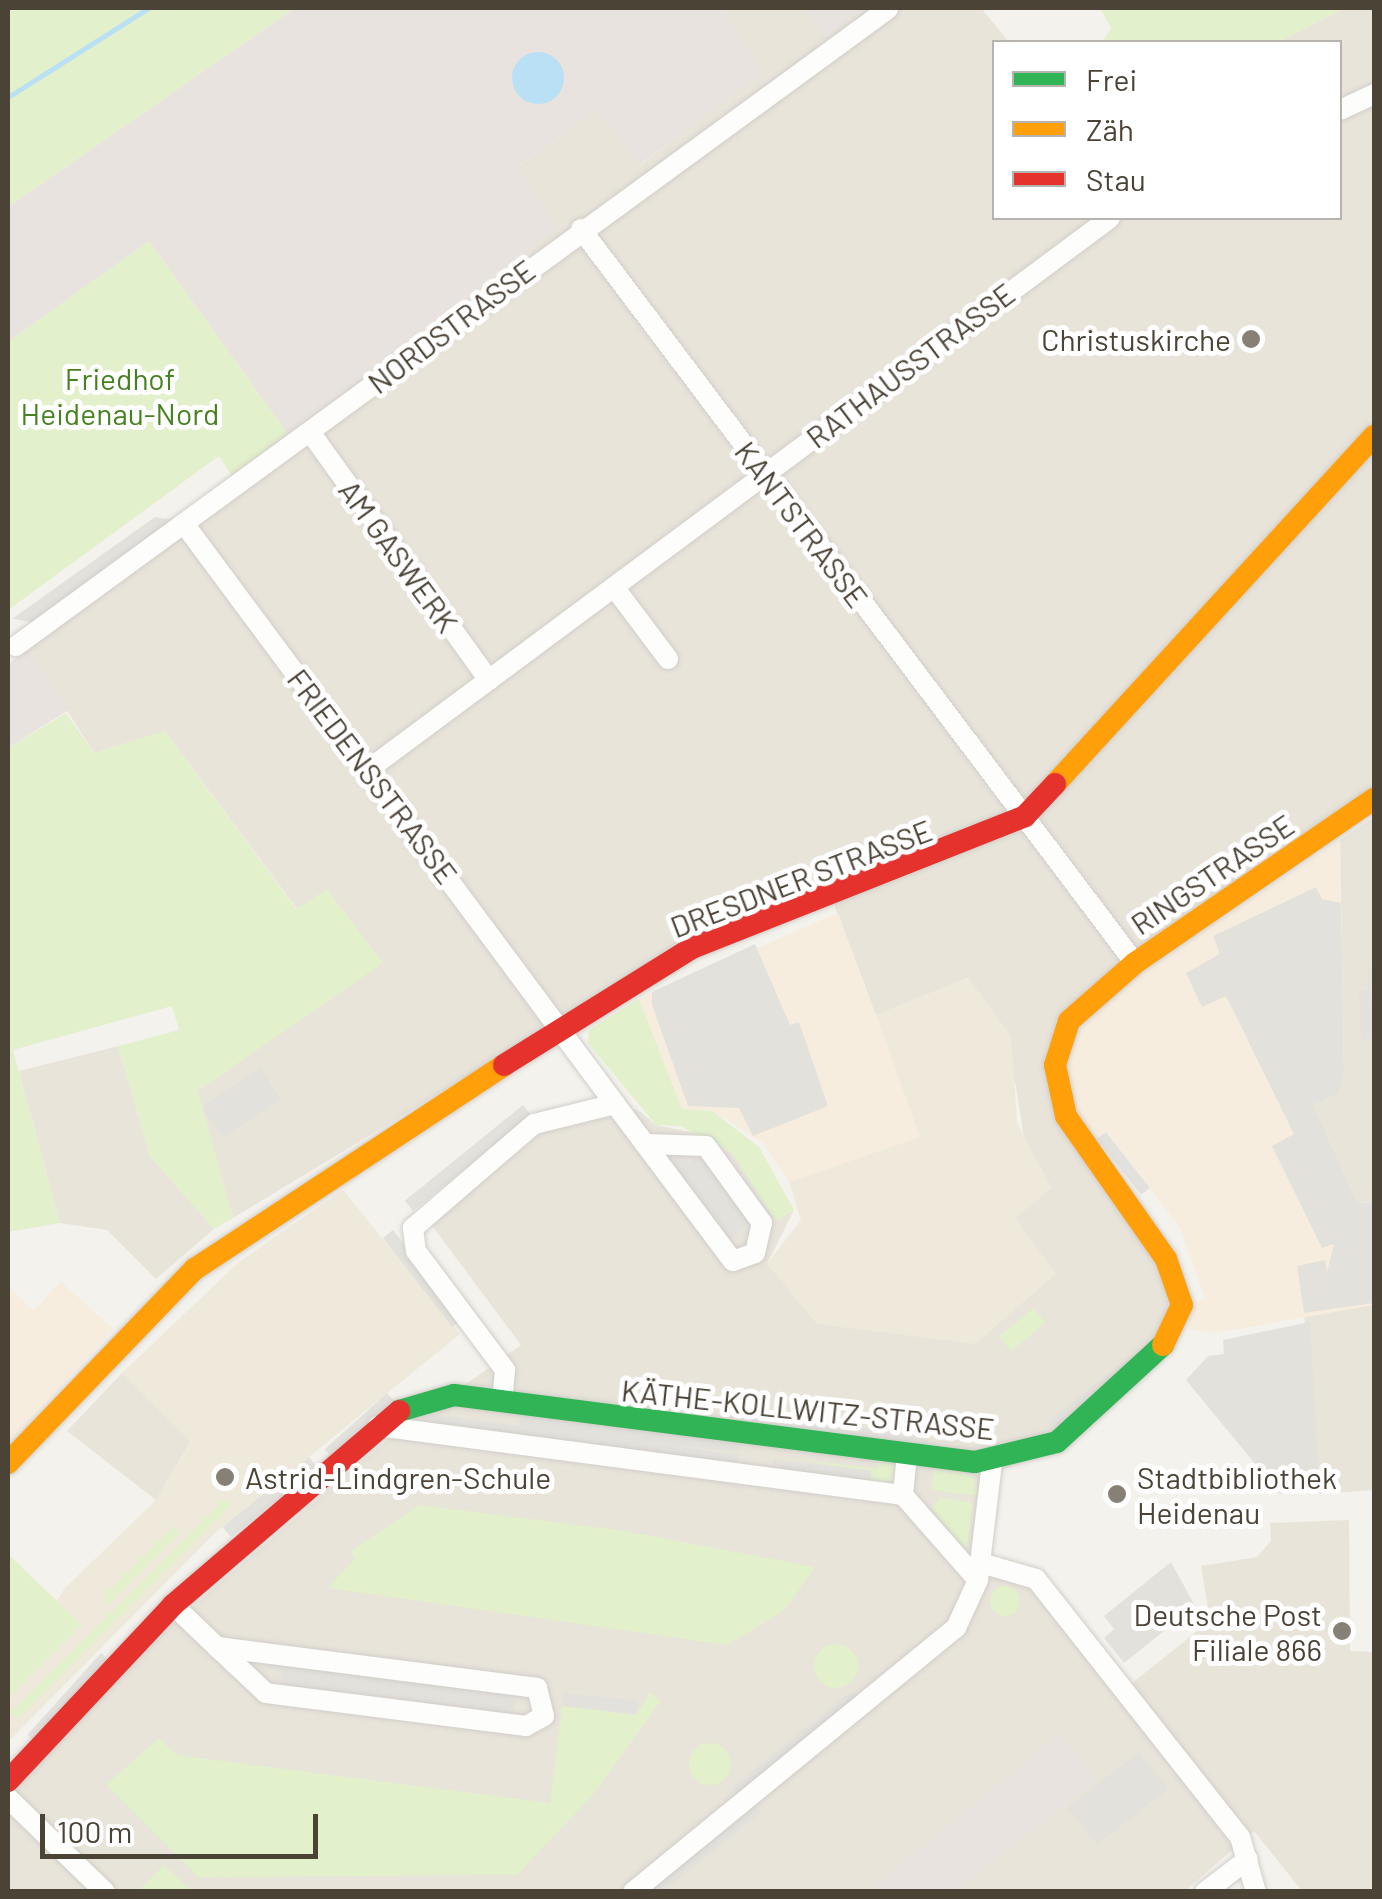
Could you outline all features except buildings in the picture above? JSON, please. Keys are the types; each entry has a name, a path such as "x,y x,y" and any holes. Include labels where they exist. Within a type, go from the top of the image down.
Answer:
{"street":[{"name":"NORDSTRASSE","path":"16,646 888,9"},
{"path":"1342,109 1374,94"},
{"name":"RATHAUSSTRASSE","path":"369,769 1107,220"},
{"name":"KANTSTRASSE","path":"582,229 1025,816"},
{"name":"AM GASWERK","path":"310,432 489,680"},
{"name":"DRESDNER STRASSE","path":"8,1463 195,1270 561,1028 692,948 1025,816 1374,436"},
{"name":"FRIEDENSSTRASSE","path":"185,525 369,769 644,1144 733,1261 755,1253 762,1237 754,1206 706,1146 644,1144"},
{"path":"614,587 668,659"},
{"name":"RINGSTRASSE","path":"1025,816 1136,963 1374,799"},
{"name":"KÄTHE-KOLLWITZ-STRASSE","path":"9,1799 173,1605 406,1406 454,1395 992,1463 1057,1442 1156,1361 1175,1334 1182,1304 1166,1259 1055,1086 1069,1021 1136,963"},
{"path":"502,1402 505,1370 416,1251 413,1228 534,1124 615,1104"},
{"path":"378,1426 903,1495 980,1571 1036,1579 1248,1859 1256,1892"},
{"path":"903,1495 907,1454"},
{"path":"633,1892 930,1654 956,1628 980,1571 992,1463"},
{"path":"173,1605 217,1647 266,1692 526,1726 544,1716 538,1688 217,1647"},
{"path":"9,1799 104,1892"},
{"path":"1205,1892 1248,1859"}],"shaded area":[{"path":"295,8 720,8 765,72 639,165 598,109 519,166 558,227 287,433 149,241 8,342 8,207"},
{"path":"720,8 805,8 825,36 864,8 981,8 1007,40 992,40 992,220 1342,220 1342,40 1282,40 1345,8 1374,8 1374,802 1089,1001 1055,1065 1166,1259 1175,1333 1040,1456 992,1474 981,1563 1036,1579 1122,1691 1210,1621 1201,1566 1257,1557 1271,1541 1270,1523 1349,1520 1350,1651 1374,1652 1374,1891 1302,1891 1254,1831 1185,1891 8,1892 8,1793 178,1619 385,1442 521,1345 430,1223 545,1130 637,1109 656,1125 703,1135 732,1153 776,1220 794,1210 767,1264 1014,1217 1052,1188 1026,1150 1016,1086 968,978 876,1015 833,902 688,943 233,1218 197,1091 383,962 297,909 165,731 94,753 28,649 174,520 557,227 518,167 598,109 640,165 764,71"},
{"path":"805,8 864,8 825,37"},
{"path":"155,517 174,520 32,622 12,619"},
{"path":"28,649 70,709 8,748 8,664"},
{"path":"1374,817 1374,1202 1358,1203 1312,1104 1339,1094 1344,1075 1340,840"},
{"path":"1340,840 1344,1075 1339,1094 1313,1105 1358,1203 1374,1202 1374,1305 1215,1333 1187,1329 1193,1302 1205,1299 1180,1228 1107,1132 1097,1138 1066,1116 1069,1021"},
{"path":"1316,887 1322,899 1341,903 1344,1075 1339,1094 1313,1105 1358,1203 1374,1202 1374,1303 1304,1313 1297,1266 1325,1260 1327,1272 1334,1244 1322,1248 1272,1146 1294,1134 1226,996 1202,1007 1186,973 1220,954 1213,936"},
{"path":"838,913 921,1137 789,1182 763,1143 712,1111 682,1109 639,999"},
{"path":"755,944 790,1025 799,1022 828,1106 753,1136 739,1108 688,1106 652,1005 652,992"},
{"path":"1368,955 1374,1039 1361,1040 1359,991 1368,989"},
{"path":"968,978 1011,1036 1017,1123 1052,1188 1015,1218 1056,1274 975,1344 817,1324 767,1264 801,1220 789,1182 920,1137 876,1015"},
{"path":"118,1046 150,1156 214,1229 156,1279 107,1230 60,1223 19,1071"},
{"path":"260,1068 281,1099 223,1138 202,1107"},
{"path":"523,1105 531,1115 413,1211 405,1201"},
{"path":"1106,1132 1150,1188 1141,1195 1097,1139"},
{"path":"677,1147 689,1163 699,1155 752,1222 726,1241 663,1157"},
{"name":"Astrid-Lindgren-Schule","path":"343,1190 460,1334 214,1534 8,1742 8,1698 82,1625 57,1601 64,1589 156,1500 191,1442 122,1373 239,1262"},
{"path":"393,1230 463,1319 452,1327 383,1238"},
{"path":"61,1281 113,1329 8,1446 8,1286 33,1311"},
{"path":"1374,1305 1374,1490 1319,1494 1304,1313"},
{"path":"1310,1322 1319,1485 1280,1494 1186,1380 1208,1356 1224,1354 1223,1340"},
{"path":"1133,1355 1140,1364 1055,1430 1048,1421"},
{"path":"122,1373 191,1441 156,1500 67,1431"},
{"path":"387,1393 395,1402 333,1458 325,1449"},
{"path":"521,1413 741,1440 739,1452 631,1440 739,1455 737,1468 427,1427 428,1414 519,1426"},
{"path":"750,1413 929,1435 927,1446 749,1424"},
{"path":"309,1457 317,1467 231,1537 223,1527"},
{"path":"774,1460 871,1470 870,1482 773,1472"},
{"path":"1171,1562 1195,1606 1124,1663 1104,1638 1114,1629 1104,1616"},
{"path":"101,1653 110,1661 36,1743 27,1735"},
{"path":"266,1656 517,1688 513,1718 280,1688 282,1671 265,1668"},
{"path":"851,1691 859,1701 740,1798 731,1788"},
{"path":"564,1693 638,1701 636,1714 563,1706"},
{"path":"1060,1733 1097,1780 955,1891 869,1891"},
{"path":"1139,1752 1168,1789 1097,1844 1068,1807"},
{"path":"754,1802 762,1812 663,1891 647,1891"}],"green space":[{"path":"8,8 295,8 8,207"},
{"path":"1100,8 1345,8 1282,40 1103,40 1111,28"},
{"name":"Friedhof Heidenau-Nord","path":"149,241 287,433 232,476 219,456 8,610 8,342"},
{"path":"66,713 94,753 165,731 296,909 327,889 383,963 198,1091 233,1218 214,1229 150,1156 118,1046 179,1030 172,1006 13,1050 60,1223 8,1232 8,748"},
{"path":"639,999 682,1109 712,1111 759,1147 794,1210 776,1221 732,1153 680,1126 656,1125 588,1043 589,1030"},
{"path":"1034,1308 1046,1323 1011,1351 999,1336"},
{"path":"774,1456 877,1469 880,1458 897,1466 895,1480 869,1483 870,1471"},
{"path":"934,1465 972,1476 980,1496 931,1490"},
{"path":"939,1498 973,1502 966,1551 932,1509"},
{"path":"224,1499 231,1506 18,1720 10,1713"},
{"path":"419,1505 625,1531 815,1567 785,1610 727,1645 328,1588 355,1558 350,1552"},
{"path":"173,1526 180,1533 110,1603 103,1596"},
{"path":"8,1554 82,1625 8,1698"},
{"path":"1005,1586 1019,1595 1020,1601 1011,1615 1005,1616 991,1607 990,1601 999,1587"},
{"path":"836,1644 851,1651 858,1666 851,1681 836,1688 821,1681 814,1666 821,1651"},
{"path":"650,1692 661,1701 592,1796 517,1875 198,1877 106,1785 159,1738 177,1755 550,1803 562,1706 636,1715"},
{"path":"710,1743 725,1749 731,1764 725,1779 710,1785 695,1779 689,1764 695,1749"},
{"path":"164,1865 191,1890 191,1891 139,1890"}],"water":[{"path":"538,52 556,60 564,78 556,96 538,104 520,96 512,78 520,60"}],"waterway":[{"path":"8,97 148,8"}],"traffic: fast":[{"path":"399,1411 454,1395 975,1462 1057,1442 1163,1345"}],"traffic: slow":[{"path":"1055,784 1374,436"},
{"path":"1163,1345 1182,1305 1166,1259 1066,1116 1055,1065 1069,1021 1135,963 1374,799"},
{"path":"8,1463 195,1269 504,1065"}],"traffic: jam":[{"path":"504,1065 692,948 1025,816 1055,784"},
{"path":"8,1781 173,1605 399,1411"}],"place":[{"name":"Christuskirche","path":"1251,339"},
{"name":"Astrid-Lindgren-Schule","path":"225,1477"},
{"name":"Stadtbibliothek Heidenau","path":"1117,1494"},
{"name":"Deutsche Post Filiale 866","path":"1342,1631"}]}
